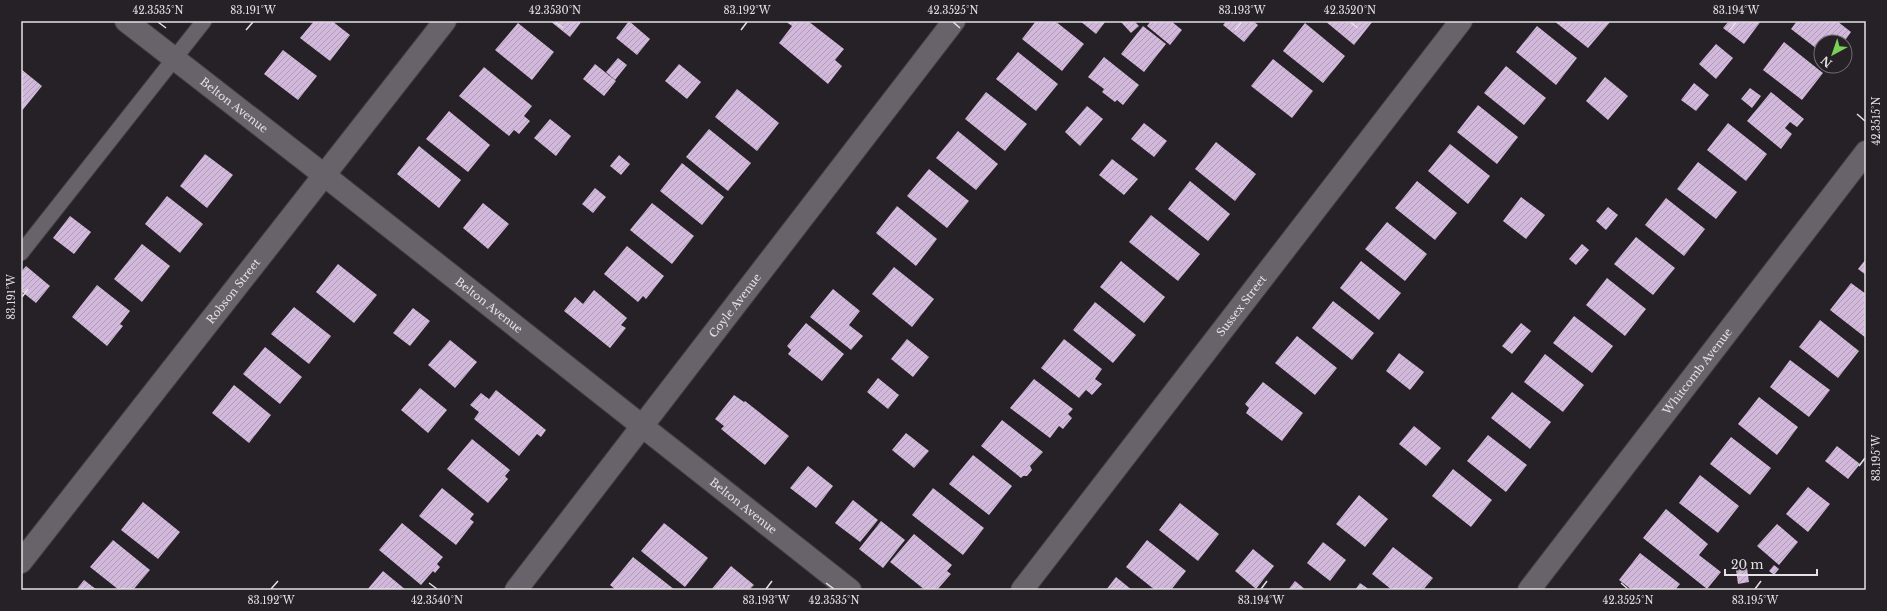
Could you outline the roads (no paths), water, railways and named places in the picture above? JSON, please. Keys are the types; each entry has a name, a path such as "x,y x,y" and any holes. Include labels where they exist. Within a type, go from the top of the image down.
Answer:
{"street":[{"name":"Belton Avenue","path":"126,21 324,175 850,590"},
{"name":"Robson Street","path":"21,562 445,21"},
{"name":"Coyle Avenue","path":"516,590 954,21"},
{"name":"Sussex Street","path":"1022,590 1461,21"},
{"name":"Whitcomb Avenue","path":"1529,590 1866,152"}],"lane":[{"path":"21,253 204,21"}]}
